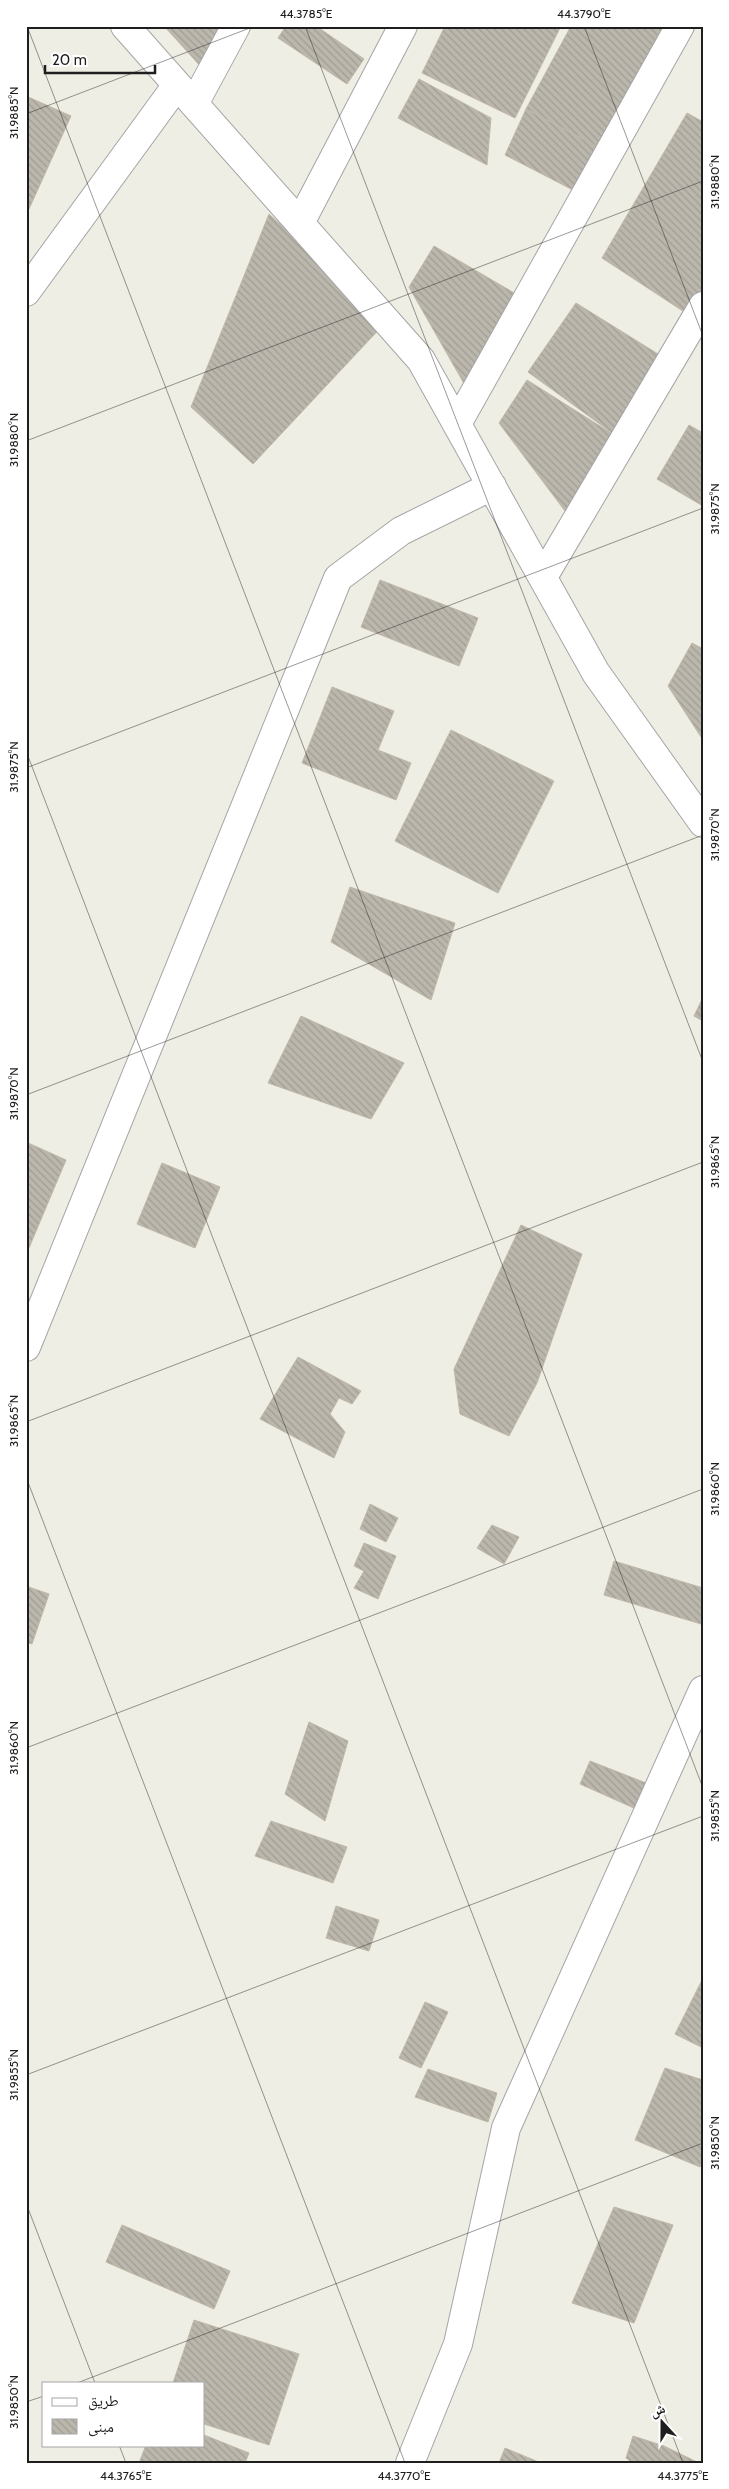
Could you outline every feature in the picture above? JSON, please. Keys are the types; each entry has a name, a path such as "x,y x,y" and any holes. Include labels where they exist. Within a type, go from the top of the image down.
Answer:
{"street":[{"path":"125,26 422,360 596,673 703,822"},
{"path":"26,292 186,95 236,26"},
{"path":"300,223 403,26"},
{"path":"457,424 680,26"},
{"path":"543,577 703,306"},
{"path":"26,1346 338,578 401,530 492,486"},
{"path":"410,2463 458,2344 506,2128 703,1690"}],"building":[{"path":"164,26 225,26 203,69"},
{"path":"286,26 316,26 364,59 347,84 278,38"},
{"path":"445,26 561,26 515,118 422,73"},
{"path":"571,26 663,26 598,147 526,109"},
{"path":"419,79 491,118 487,165 398,118"},
{"path":"26,96 71,116 29,209 26,208"},
{"path":"526,109 598,147 573,190 505,155"},
{"path":"687,113 703,122 703,305 695,319 602,258"},
{"path":"269,214 386,322 253,464 191,407"},
{"path":"434,246 521,297 466,387 409,287"},
{"path":"576,303 666,359 619,438 528,372"},
{"path":"527,380 619,438 568,515 499,423"},
{"path":"689,425 703,433 703,506 657,479"},
{"path":"380,580 478,618 459,666 361,627"},
{"path":"692,643 703,649 703,740 668,686"},
{"path":"332,687 394,711 378,750 411,763 396,800 302,763"},
{"path":"451,730 554,781 498,893 395,841"},
{"path":"350,887 455,923 431,1000 331,942"},
{"path":"703,997 703,1021 694,1016"},
{"path":"301,1016 404,1063 371,1119 268,1083"},
{"path":"26,1142 66,1160 26,1255"},
{"path":"162,1163 220,1187 195,1248 137,1224"},
{"path":"521,1225 582,1254 537,1383 509,1436 460,1414 454,1369"},
{"path":"298,1357 361,1391 352,1404 339,1398 330,1414 345,1432 334,1458 260,1419"},
{"path":"370,1504 398,1518 386,1542 360,1529"},
{"path":"492,1525 519,1537 504,1564 477,1548"},
{"path":"364,1543 396,1556 378,1599 354,1588 364,1571 354,1566"},
{"path":"614,1561 703,1588 703,1619 701,1624 604,1595"},
{"path":"26,1586 49,1594 32,1644 26,1642"},
{"path":"309,1722 348,1741 325,1821 285,1794"},
{"path":"590,1761 646,1783 636,1809 580,1784"},
{"path":"271,1821 347,1847 333,1883 255,1856"},
{"path":"336,1906 379,1920 369,1951 326,1938"},
{"path":"703,1978 703,2048 675,2034"},
{"path":"425,2002 448,2012 421,2068 399,2058"},
{"path":"665,2068 703,2080 703,2158 700,2167 635,2140"},
{"path":"428,2069 497,2093 488,2122 415,2097"},
{"path":"614,2207 673,2225 634,2323 572,2303"},
{"path":"122,2225 230,2271 214,2309 106,2262"},
{"path":"194,2320 299,2354 269,2445 205,2424 205,2382 173,2382"},
{"path":"205,2435 249,2453 245,2463 139,2463 146,2446 205,2446"},
{"path":"633,2436 664,2446 699,2463 633,2463 626,2458"},
{"path":"505,2448 541,2463 499,2463"}]}
